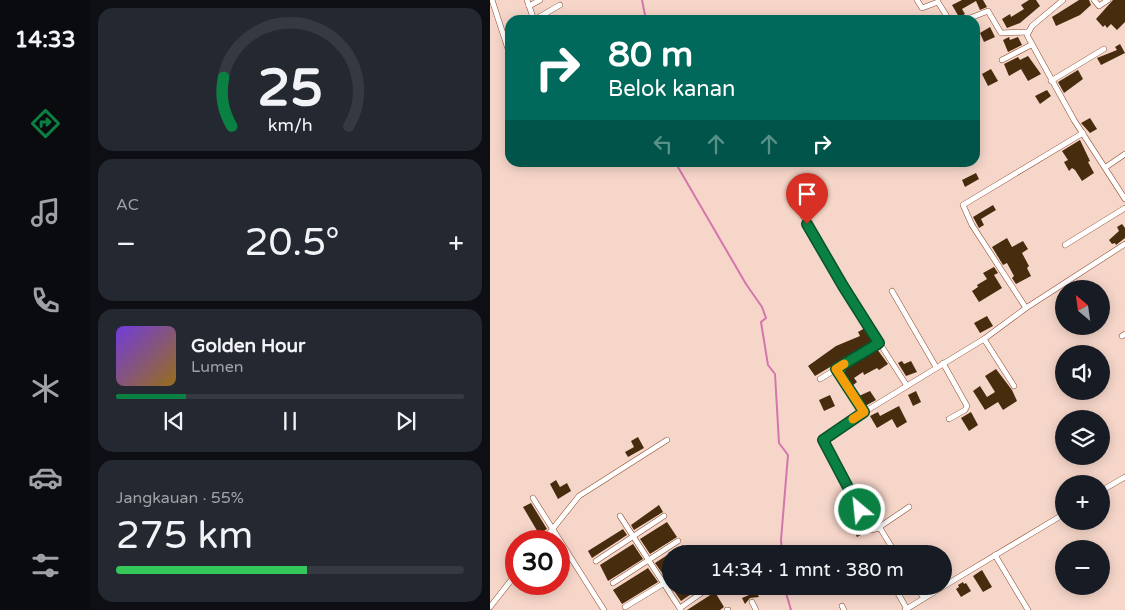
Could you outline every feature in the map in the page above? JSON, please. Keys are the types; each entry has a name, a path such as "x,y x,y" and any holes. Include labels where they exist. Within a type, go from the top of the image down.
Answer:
{"street":[{"path":"492,0 505,40"},
{"path":"527,0 532,15"},
{"path":"529,6 540,0"},
{"path":"917,0 922,8 938,2 946,15"},
{"path":"978,15 988,11 1002,33 1028,32 1063,0"},
{"path":"1094,0 1099,6 1108,0"},
{"path":"543,15 560,5"},
{"path":"1028,32 1031,45 1051,81 1125,199"},
{"path":"1002,60 1031,45"},
{"path":"1051,81 1104,49"},
{"path":"1026,308 972,225 963,204 1083,132"},
{"path":"1106,167 1125,154"},
{"path":"790,193 835,272 907,386"},
{"path":"1065,245 1125,208"},
{"path":"909,507 878,528 871,530 823,440 864,412 984,339 1026,308 1125,244"},
{"path":"892,291 936,367"},
{"path":"984,339 1014,386"},
{"path":"820,379 879,343"},
{"path":"943,363 967,406 965,410 949,419"},
{"path":"836,369 864,412"},
{"path":"553,528 580,496 667,440"},
{"path":"1110,486 1125,477"},
{"path":"533,498 604,610"},
{"path":"620,516 632,538 662,581"},
{"path":"596,561 664,516"},
{"path":"952,581 1055,519"},
{"path":"878,528 890,545"},
{"path":"613,583 678,541"},
{"path":"995,555 1028,610"},
{"path":"625,607 662,585"},
{"path":"490,607 505,588"},
{"path":"671,595 681,609 699,595"},
{"path":"899,595 908,609 929,595"},
{"path":"752,602 756,610"}],"building":[{"path":"962,0 983,0 987,7 980,10 976,1 962,9 965,14 958,15 952,5"},
{"path":"1029,0 1036,0 1040,6 1020,23 1007,28 1002,19 1010,14 1011,17 1024,9 1021,5"},
{"path":"1079,0 1089,0 1091,5 1080,15 1056,26 1052,17"},
{"path":"1113,0 1125,0 1125,22 1117,30 1111,24 1107,28 1105,25 1103,27 1096,19"},
{"path":"990,27 995,37 984,42 980,33"},
{"path":"1009,37 1010,40 1018,37 1022,45 1008,52 1003,40"},
{"path":"1120,44 1125,53 1101,65 1097,58 1117,50 1115,47"},
{"path":"1028,56 1041,74 1028,81 1021,69 1009,76 1004,64 1018,57 1020,60"},
{"path":"991,69 998,81 988,86 982,74"},
{"path":"1078,70 1083,79 1064,93 1058,82"},
{"path":"1047,90 1051,96 1040,104 1035,96"},
{"path":"1090,118 1097,129 1090,133 1081,123"},
{"path":"1080,140 1094,173 1082,181 1075,170 1072,168 1069,171 1064,162 1068,160 1062,151"},
{"path":"976,173 979,179 965,187 962,180"},
{"path":"993,205 996,210 981,219 984,225 979,228 973,217"},
{"path":"1122,224 1125,228 1125,238 1116,245 1115,243 1112,244 1109,240 1119,231 1117,227"},
{"path":"1007,238 1012,247 1023,241 1028,249 1022,253 1029,266 1027,268 1031,276 1016,284 1007,263 1003,265 992,247"},
{"path":"994,267 998,273 994,275 1002,288 979,302 972,291 978,287 977,285 987,279 983,273"},
{"path":"987,316 993,326 980,333 974,323"},
{"path":"865,328 872,342 815,376 808,366 836,346 860,336 858,332"},
{"path":"877,349 888,364 879,370 877,368 864,375 863,372 854,378 857,382 852,386 844,373 847,367"},
{"path":"902,361 904,364 911,361 917,372 906,376 898,363"},
{"path":"996,369 1012,390 1017,401 1003,410 998,402 985,410 973,391 980,386 987,397 995,392 985,376"},
{"path":"870,391 876,400 865,406 859,396"},
{"path":"916,391 921,402 913,406 908,395"},
{"path":"830,395 835,406 824,411 819,400"},
{"path":"899,406 907,422 897,428 892,419 877,428 870,416 878,412 880,416"},
{"path":"971,412 978,425 969,431 961,418"},
{"path":"638,437 644,448 628,457 625,452 634,447 631,441"},
{"path":"556,480 560,487 567,483 571,491 558,499 550,484"},
{"path":"531,503 547,529 537,530 523,507"},
{"path":"659,505 663,512 634,530 631,525"},
{"path":"859,520 867,532 857,537 850,524"},
{"path":"667,522 677,537 650,554 640,539"},
{"path":"623,529 627,535 592,558 588,551"},
{"path":"633,544 643,559 608,581 600,565"},
{"path":"662,558 662,573 655,563"},
{"path":"648,568 658,582 622,604 613,590"},
{"path":"982,570 992,587 983,592 973,576"},
{"path":"963,582 964,584 966,583 971,591 961,597 956,589"},
{"path":"677,595 690,595 681,601"},
{"path":"710,595 717,595 724,607 720,610 687,610"},
{"path":"749,595 758,595 759,597 750,598 745,604 742,598"}],"waterway":[{"path":"642,0 645,15"},
{"path":"678,167 746,284 762,307 766,318 761,322 768,365 775,374 779,443 788,455 781,545"},
{"path":"787,595 791,610"}],"slow traffic":[{"path":"844,364 836,369 864,412 853,419"}],"route":[{"path":"807,224 879,343 836,369 864,412 823,440 860,510"}]}
